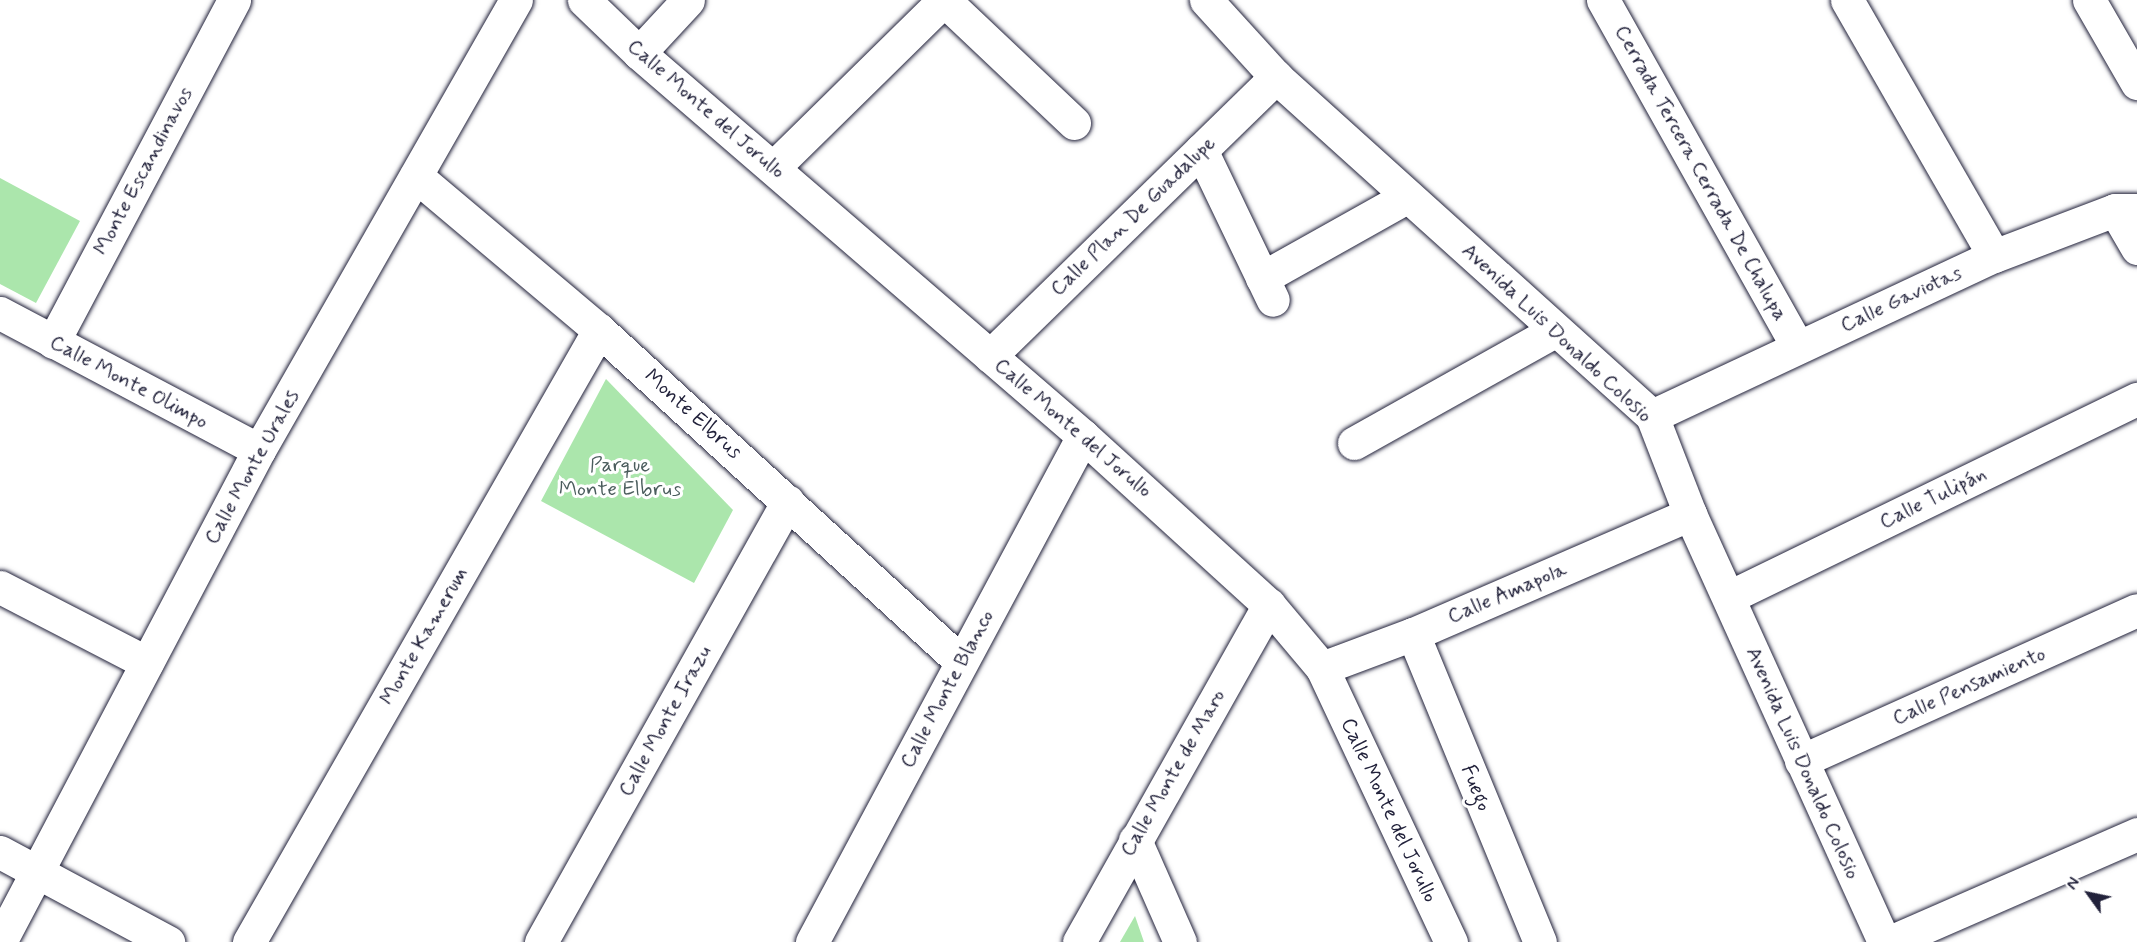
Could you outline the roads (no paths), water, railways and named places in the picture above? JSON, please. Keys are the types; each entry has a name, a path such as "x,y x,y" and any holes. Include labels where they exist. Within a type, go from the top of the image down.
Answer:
{"street":[{"name":"Monte Escandinavos","path":"53,342 234,0"},
{"name":"Calle Monte Urales","path":"0,942 259,450 516,0"},
{"name":"Calle Monte del Jorullo","path":"585,0 639,53 1083,436 1269,605 1322,668 1451,942"},
{"path":"639,53 688,0"},
{"path":"773,168 944,0 1074,123"},
{"name":"Avenida Luis Donaldo Colosio","path":"1206,0 1276,77 1652,416 1690,514 1884,942"},
{"name":"Cerrada Tercera Cerrada De Chalupa","path":"1604,0 1798,347"},
{"path":"1847,0 1994,256"},
{"path":"2089,0 2137,83"},
{"name":"Calle Plan De Guadalupe","path":"990,356 1276,77"},
{"path":"1202,150 1267,289 1408,196"},
{"name":"Monte Elbrus","path":"416,176 599,330 962,662"},
{"name":"Calle Gaviotas","path":"1652,416 1994,256 2126,210 2137,248"},
{"name":"Calle Monte Olimpo","path":"0,313 259,450"},
{"name":"Monte Kamerum","path":"249,942 599,330"},
{"path":"1354,443 1556,330"},
{"name":"Calle Tulipán","path":"1729,597 2137,399"},
{"name":"Calle Monte Blanco","path":"812,942 1083,436"},
{"name":"Calle Monte Irazu","path":"541,942 788,501"},
{"name":"Calle Amapola","path":"1322,668 1413,634 1690,514"},
{"path":"0,587 147,663"},
{"name":"Calle Monte de Maro","path":"1079,942 1269,605"},
{"name":"Calle Pensamiento","path":"1801,761 2137,610"},
{"name":"Fuego","path":"1413,634 1540,942"},
{"path":"1890,942 2137,834"},
{"path":"1135,840 1180,942"},
{"path":"0,852 168,942"}],"park label":[{"name":"Parque Monte Elbrus","path":"620,477"}]}
